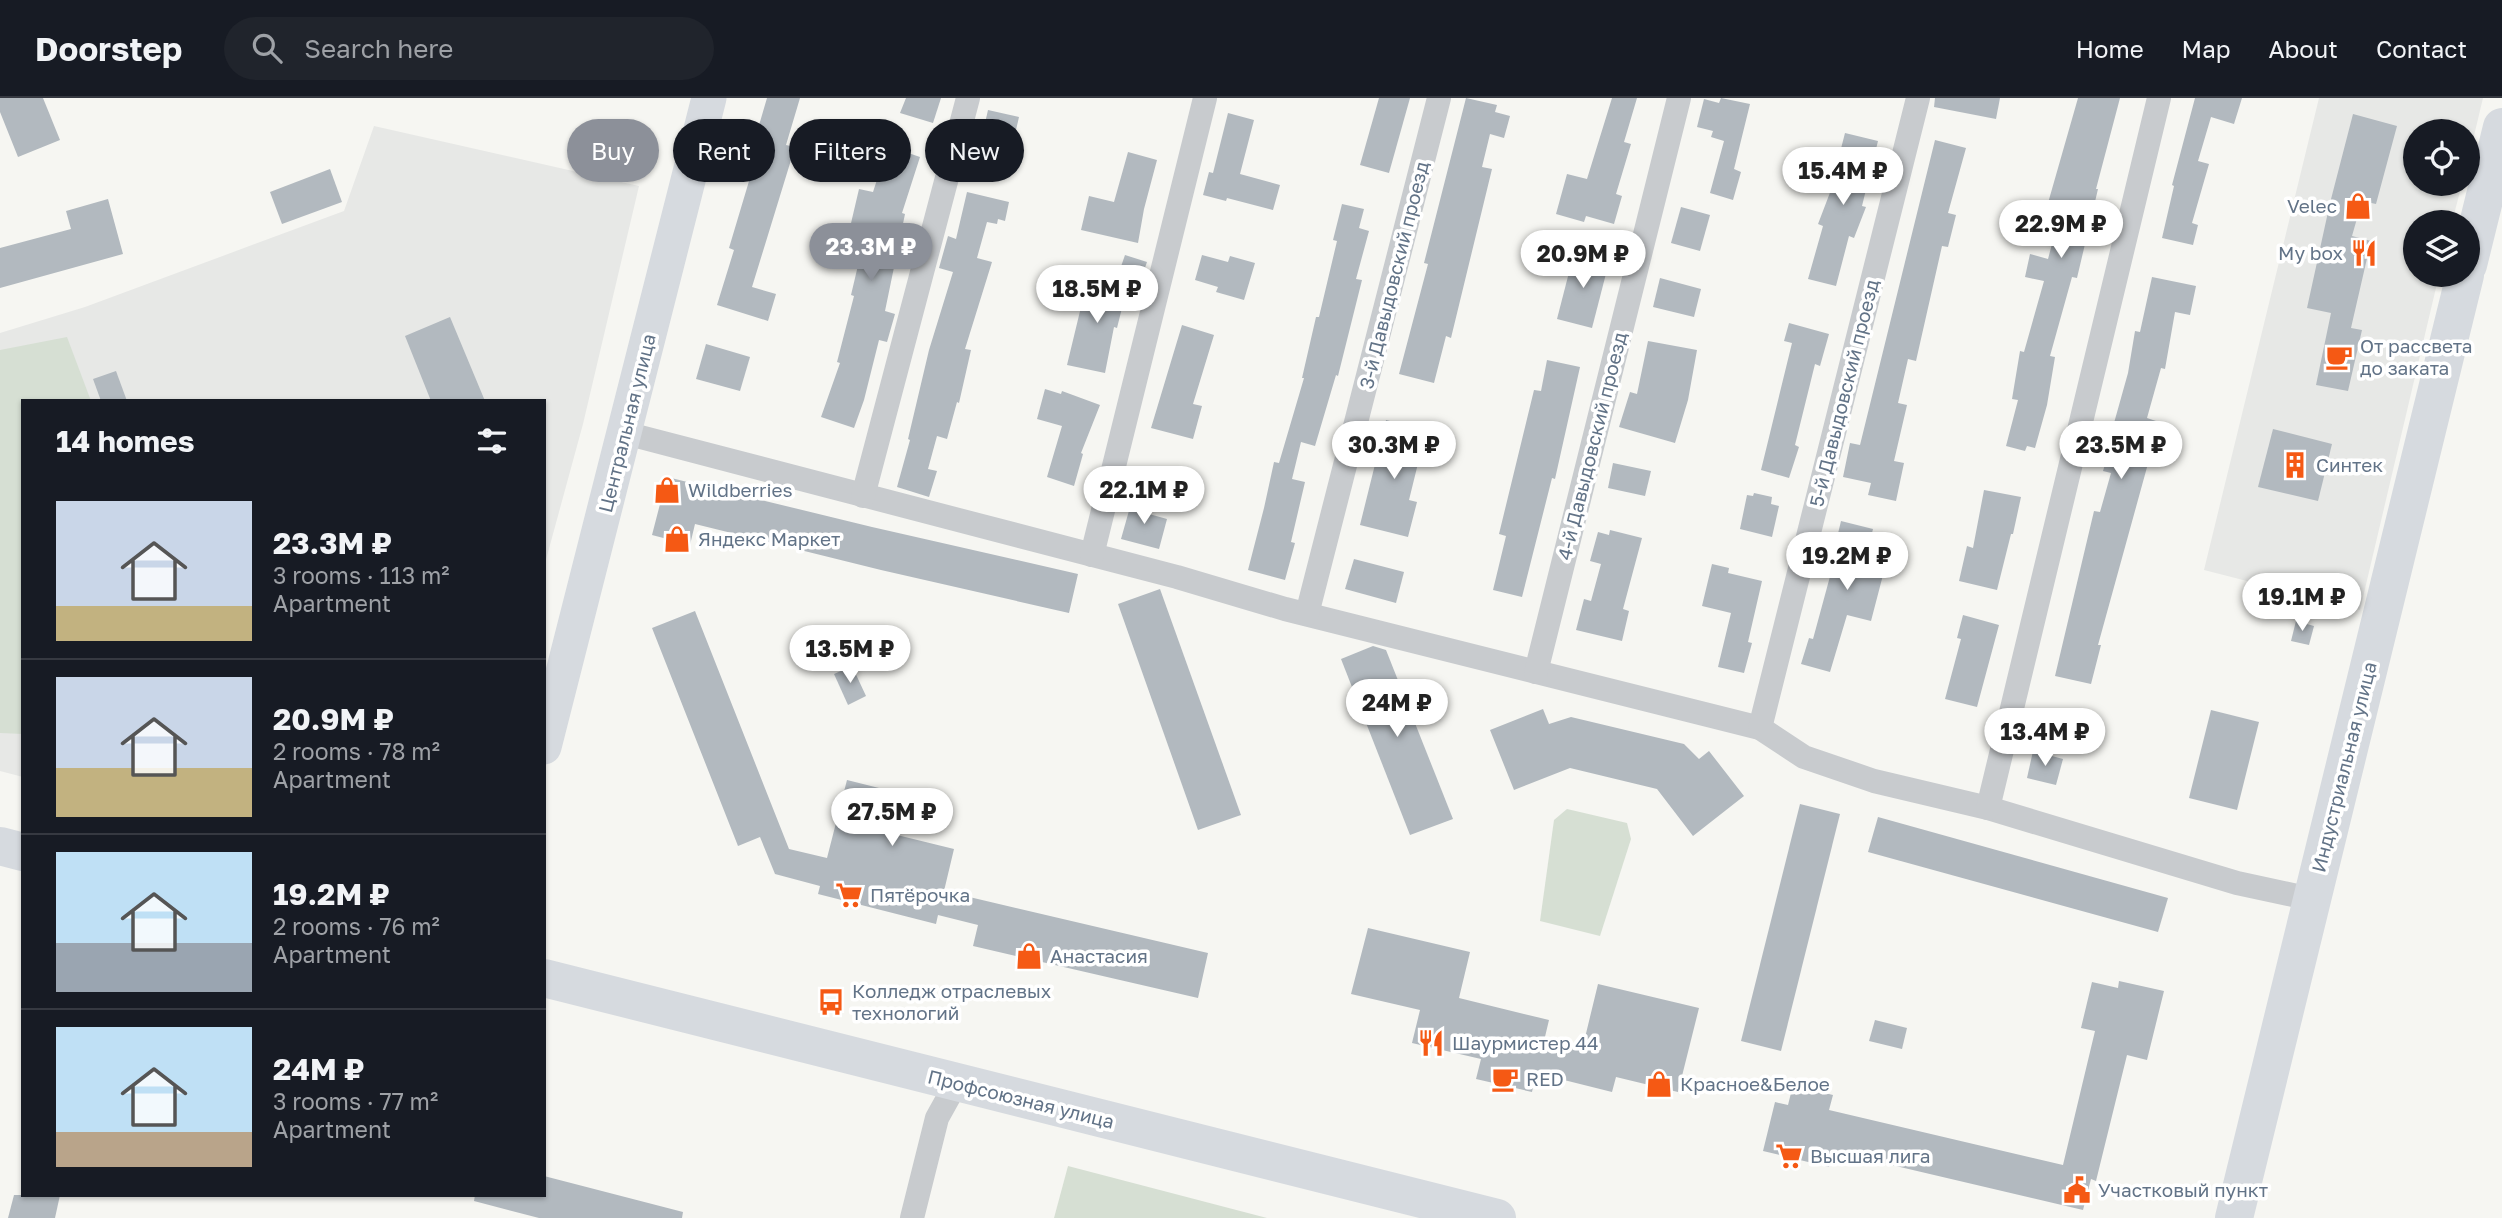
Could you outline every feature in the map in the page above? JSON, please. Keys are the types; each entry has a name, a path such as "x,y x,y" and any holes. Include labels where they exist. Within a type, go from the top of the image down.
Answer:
{"highway":[{"path":"2480,216 2502,127"},
{"name":"Индустриальная улица","path":"2234,1218 2462,287"},
{"path":"0,846 21,851"},
{"name":"Профсоюзная улица","path":"546,979 1497,1218"}],"street":[{"name":"Центральная улица","path":"546,739 709,98"},
{"path":"863,496 968,98"},
{"path":"1092,555 1205,98"},
{"name":"3-й Давыдовский проезд","path":"1307,614 1439,98"},
{"name":"4-й Давыдовский проезд","path":"1536,672 1679,98"},
{"name":"5-й Давыдовский проезд","path":"1760,728 1918,98"},
{"path":"1988,808 2159,98"},
{"path":"625,433 1307,614 1760,728 1804,757 1874,781 1988,808 2237,883 2311,899"},
{"path":"912,1218 937,1118 957,1082"}],"shaded area":[{"path":"2319,98 2483,98 2478,119 2403,119 2403,196 2459,196 2455,210 2403,210 2403,287 2436,287 2360,610 2204,570"},
{"path":"374,126 567,170 567,182 621,182 639,186 583,424 546,560 546,399 21,399 21,776 0,771 0,333 85,307 344,211"},
{"path":"67,337 90,399 21,399 21,734 0,733 0,350"},
{"path":"1567,809 1627,823 1631,839 1600,936 1540,921 1554,820"},
{"path":"1068,1166 1267,1218 1054,1218"}],"building":[{"path":"0,98 43,98 60,140 18,157 0,112"},
{"path":"767,98 800,98 794,119 789,119 786,145 789,146 789,167 752,287 776,294 768,321 717,305 734,250 729,248 749,182 775,182 775,119 761,119"},
{"path":"906,98 941,98 934,119 925,121 900,113"},
{"path":"1379,98 1410,98 1389,173 1360,165"},
{"path":"1466,98 1497,105 1495,112 1510,116 1504,138 1490,134 1482,167 1492,169 1451,338 1446,336 1434,383 1399,374 1428,264 1424,263"},
{"path":"1612,98 1637,98 1624,142 1631,144 1616,194 1622,196 1614,224 1586,216 1584,222 1556,214 1567,174 1587,179"},
{"path":"1721,98 1750,104 1734,169 1741,172 1733,200 1710,193 1724,141 1711,137 1713,131 1697,127 1704,99 1719,103"},
{"path":"1935,98 2000,98 1996,119 1934,107"},
{"path":"2078,98 2120,98 2096,189 2077,278 2072,277 2050,356 2055,357 2047,405 2035,448 2027,446 2025,451 2006,446 2018,400 2012,399 2020,351 2024,352 2044,281 2025,277 2030,254 2048,259 2060,214 2046,210"},
{"path":"2195,98 2242,98 2234,124 2211,117 2198,161 2209,164 2192,223 2198,225 2193,245 2162,238 2174,186 2172,185"},
{"path":"988,110 1019,117 1019,119 986,119"},
{"path":"1228,113 1254,120 1240,174 1280,185 1273,210 1203,195 1209,172 1213,173"},
{"path":"2353,114 2397,126 2376,204 2362,201 2352,236 2371,241 2351,328 2362,330 2348,391 2316,385 2331,313 2307,308"},
{"path":"1845,133 1878,141 1862,206 1866,207 1854,238 1849,236 1836,286 1808,279 1823,226 1818,224 1839,169 1836,168"},
{"path":"1935,140 1966,148 1948,213 1956,215 1948,247 1942,246 1916,361 1908,359 1898,403 1907,405 1894,461 1904,463 1896,501 1868,495 1871,483 1843,477 1850,443 1860,445"},
{"path":"1128,152 1157,160 1138,243 1081,230 1089,196 1114,202"},
{"path":"911,154 920,157 902,213 905,214 885,311 895,314 887,342 879,340 854,428 821,417 840,363 837,362 854,296 851,295 864,240 848,236 859,189 873,192 876,182 911,182"},
{"path":"330,169 342,202 282,224 270,192"},
{"path":"967,192 1009,202 1005,221 998,219 997,224 987,222 977,258 992,262 965,349 971,350 959,403 957,402 947,439 937,436 928,469 937,471 929,497 897,487 929,350 953,272 939,268 948,236 956,239"},
{"path":"108,199 123,254 0,288 0,248 71,229 66,211"},
{"path":"1342,204 1364,209 1359,228 1369,231 1356,279 1362,280 1338,376 1336,375 1315,446 1301,442 1292,479 1305,482 1291,542 1295,543 1285,580 1248,570 1274,462 1279,463 1304,378 1316,317 1319,317 1337,241 1333,240"},
{"path":"1681,207 1710,215 1700,251 1671,243"},
{"path":"1574,253 1609,262 1592,328 1557,319"},
{"path":"1125,255 1147,262 1138,288 1116,281"},
{"path":"1202,255 1228,262 1230,256 1255,263 1244,300 1216,292 1218,287 1195,280"},
{"path":"2152,277 2196,286 2190,315 2175,312 2165,369 2161,368 2147,418 2156,421 2145,459 2149,460 2098,645 2101,645 2091,684 2055,676 2094,511 2100,512 2111,473 2103,471 2117,424 2114,423 2128,373 2135,331 2140,332"},
{"path":"1088,278 1127,288 1117,328 1114,327 1105,373 1067,365"},
{"path":"1660,278 1701,289 1694,317 1653,307"},
{"path":"450,317 484,399 430,399 405,336"},
{"path":"1789,323 1829,334 1820,366 1815,364 1795,445 1799,447 1789,478 1761,470 1792,343 1784,341"},
{"path":"1182,325 1214,335 1193,404 1202,406 1193,439 1151,428"},
{"path":"1648,341 1697,350 1688,400 1675,443 1619,427 1630,392 1637,394"},
{"path":"706,344 750,357 740,391 696,379"},
{"path":"1547,360 1580,367 1555,479 1552,478 1522,597 1493,590 1506,536 1499,534 1534,390 1541,391"},
{"path":"116,371 126,399 100,399 93,379"},
{"path":"1045,389 1061,394 1062,391 1100,405 1081,453 1083,454 1074,486 1047,477 1062,426 1037,419"},
{"path":"1386,420 1406,425 1405,430 1425,435 1409,500 1417,502 1408,537 1360,525"},
{"name":"Синтек","path":"2273,429 2332,444 2318,501 2258,487"},
{"path":"1613,463 1651,471 1645,496 1608,488"},
{"path":"667,477 1078,574 1069,613 695,524 690,545 652,535"},
{"path":"1984,490 2021,497 1997,590 1959,581 1967,546 1973,548"},
{"path":"1754,493 1772,497 1771,504 1779,506 1772,537 1740,529 1747,495 1753,496"},
{"path":"1132,500 1151,505 1149,514 1167,519 1159,549 1121,539"},
{"path":"1841,521 1873,529 1871,537 1887,541 1879,574 1883,575 1871,621 1847,615 1830,672 1801,664 1809,638 1813,639 1838,547 1835,546"},
{"path":"1610,530 1642,538 1623,609 1629,611 1622,641 1576,630 1584,599 1591,601 1601,564 1590,561 1598,532 1609,535"},
{"path":"1354,559 1404,572 1396,603 1345,589"},
{"path":"1712,564 1729,568 1728,573 1762,581 1744,673 1718,667 1731,613 1702,606"},
{"path":"1160,589 1241,815 1198,830 1118,604"},
{"path":"695,611 789,849 827,858 847,780 907,795 897,835 954,849 944,891 1208,953 1198,998 973,946 978,925 938,915 936,924 818,894 820,886 775,874 760,837 738,846 652,628"},
{"path":"1963,615 1999,625 1977,707 1945,699 1961,639 1957,638"},
{"path":"2296,621 2314,626 2309,645 2291,641"},
{"path":"1373,646 1386,650 1453,819 1410,835 1341,659"},
{"path":"852,666 866,696 848,705 834,674"},
{"path":"1543,709 1549,724 1571,717 1684,744 1699,759 1709,751 1744,796 1693,836 1657,789 1570,768 1514,790 1490,730"},
{"path":"2211,710 2259,722 2237,810 2189,798"},
{"path":"2033,751 2063,759 2056,785 2027,778"},
{"path":"1800,804 1840,814 1781,1051 1741,1041"},
{"path":"1878,817 2168,898 2158,932 1868,852"},
{"path":"1368,928 1470,952 1459,998 1549,1020 1544,1041 1582,1050 1598,984 1699,1008 1678,1092 1616,1077 1612,1092 1536,1073 1532,1092 1476,1079 1481,1059 1412,1043 1420,1010 1351,994"},
{"path":"2119,981 2164,991 2147,1060 2127,1055 2096,1181 2091,1179 2083,1210 1832,1151 1829,1167 1763,1151 1775,1102 1788,1105 1793,1085 1833,1095 1829,1110 2063,1165 2095,1031 2081,1028 2092,982 2118,988"},
{"path":"1875,1020 1907,1028 1902,1049 1869,1041"},
{"path":"546,1177 683,1212 682,1218 539,1218 474,1201 475,1197 546,1197"},
{"path":"14,1195 60,1197 55,1218 8,1218"}],"place":[{"name":"Velec","path":"2358,206"},
{"name":"My box","path":"2364,253"},
{"name":"От рассвета до заката","path":"2339,357"},
{"name":"Синтек","path":"2295,465"},
{"name":"Wildberries","path":"667,490"},
{"name":"Яндекс Маркет","path":"677,539"},
{"name":"Пятёрочка","path":"849,895"},
{"name":"Анастасия","path":"1029,956"},
{"name":"Колледж отраслевых технологий","path":"831,1002"},
{"name":"Шаурмистер 44","path":"1431,1043"},
{"name":"RED","path":"1505,1079"},
{"name":"Красное&Белое","path":"1659,1084"},
{"name":"Высшая лига","path":"1789,1156"},
{"name":"Участковый пункт","path":"2077,1190"}]}
